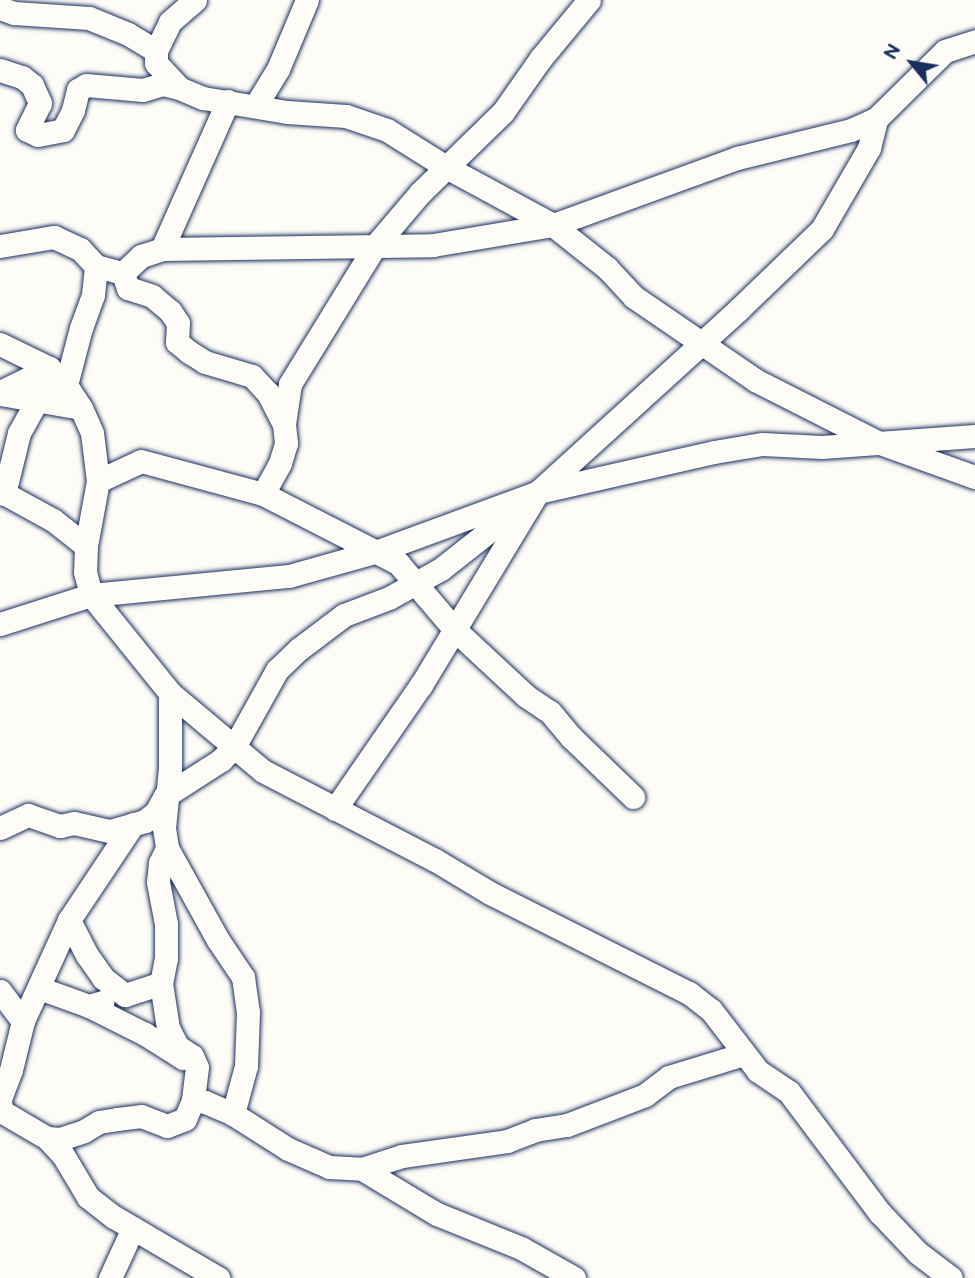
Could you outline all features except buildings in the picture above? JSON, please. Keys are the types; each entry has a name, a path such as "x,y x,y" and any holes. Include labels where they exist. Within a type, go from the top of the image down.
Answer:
{"street":[{"path":"179,88 156,63 156,51 170,22 195,0"},
{"path":"256,105 278,69 307,0"},
{"path":"263,494 280,463 286,443 284,424 290,384 374,246 446,167 503,112 541,58 589,0"},
{"path":"0,8 14,13 89,18 128,34 156,51"},
{"path":"123,273 141,256 162,249 433,245 553,225 737,158 850,130 876,119 945,51 975,41"},
{"path":"0,70 22,77 32,85 40,103 27,130 38,135 63,130 74,110 78,90 86,85 143,90 163,84 202,98 287,112 346,116 387,130 446,167 553,225 607,268 634,297 755,380 877,442 975,477"},
{"path":"162,249 228,101"},
{"path":"0,828 28,815 60,826 74,823 110,831 145,821 156,812 166,796 221,760 234,747 277,670 299,649 344,615 389,598 415,581 441,569 538,492 701,344 822,229 869,148 876,119"},
{"path":"0,246 54,237 80,249 96,265 123,273"},
{"path":"86,546 53,520 2,492 19,433 37,401 58,377 80,328 93,295 96,265"},
{"path":"123,273 128,288 152,296 170,311 178,323 177,342 205,362 252,376 268,393 284,424"},
{"path":"0,344 58,377 81,408 92,433 98,481 86,546 85,572 91,595 170,693 263,771 435,860 490,892 689,993 711,1010 758,1071 789,1092 880,1213 918,1253 951,1278"},
{"path":"0,393 58,377"},
{"path":"0,393 81,408"},
{"path":"3,627 91,595 289,576 378,551 538,492 714,452 762,444 822,447 975,436"},
{"path":"98,481 141,461 263,494 378,551 398,563 455,630 526,696 551,712 572,738 633,797"},
{"path":"335,809 455,630 538,492"},
{"path":"170,693 170,768 164,828 167,848 243,977 248,1012 246,1066 233,1114"},
{"path":"133,824 69,920 23,1021 12,1070 1,1098 1,1111 39,1132 60,1139 84,1131 99,1122 117,1119 141,1116 167,1126 185,1119 193,1100 197,1067 192,1056 177,1046 168,1028 161,983 166,958 166,924 159,882 160,863 167,848"},
{"path":"69,920 87,955 103,978 125,995"},
{"path":"89,1006 161,983"},
{"path":"39,988 89,1006 145,1034 197,1067"},
{"path":"0,990 23,1021"},
{"path":"193,1100 233,1114 288,1149 330,1167 362,1169 402,1156 507,1141 535,1130 567,1125 645,1095 669,1077 744,1054"},
{"path":"0,1133 39,1132 63,1155 89,1197 133,1228 218,1278"},
{"path":"362,1169 437,1214 521,1248 574,1278"},
{"path":"110,1278 133,1228"}]}
